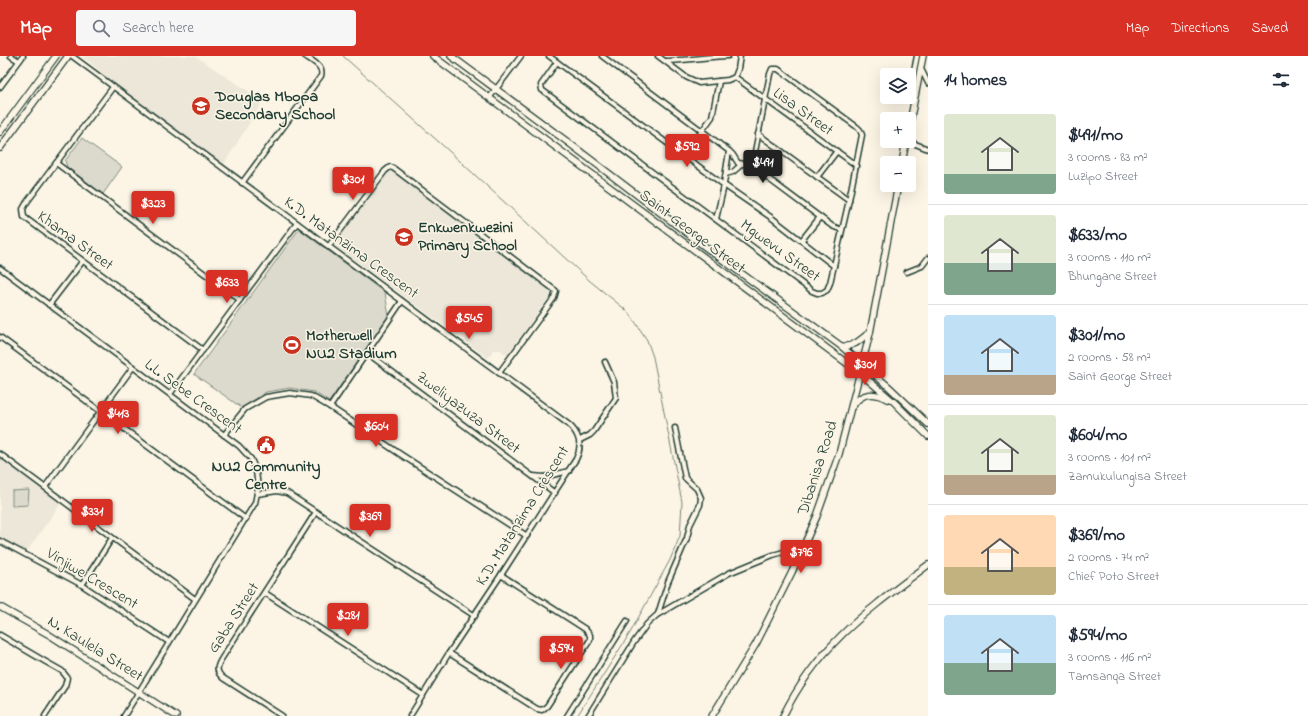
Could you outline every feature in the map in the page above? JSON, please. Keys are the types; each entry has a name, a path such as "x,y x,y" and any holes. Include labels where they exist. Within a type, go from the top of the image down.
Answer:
{"main road":[{"path":"0,132 56,56"},
{"path":"0,148 68,56"},
{"name":"Saint George Street","path":"433,56 860,373 894,402 928,436"},
{"name":"Saint George Street","path":"451,56 708,249 841,346 862,363 928,424"},
{"path":"912,112 923,56"},
{"name":"Dibanisa Road","path":"712,716 756,644 783,591 817,516 839,454 870,333 897,192"},
{"path":"841,346 854,345 870,333"},
{"path":"849,414 856,402 863,396 869,394 880,396 894,402"},
{"path":"783,716 793,697 824,652 842,634 878,603 928,565"},
{"name":"N. Kaulela Street","path":"0,607 48,634 176,716"}],"street":[{"path":"11,56 19,62"},
{"path":"0,87 23,56"},
{"name":"K.D. Matanzima Crescent","path":"72,56 568,424 577,434 580,440 579,455 410,716"},
{"path":"242,183 321,76 321,68 305,56"},
{"path":"490,97 521,56"},
{"path":"549,56 684,156 802,240 834,266"},
{"path":"602,56 733,154 737,162 754,165"},
{"path":"658,56 686,77 695,82 704,83 728,80 734,77 738,69 740,56"},
{"path":"665,61 683,60 697,57 728,56"},
{"path":"915,57 928,83"},
{"path":"913,68 915,57"},
{"name":"Mgwevu Street","path":"557,62 541,85 542,90 815,292 822,292 827,290 830,284 857,166 862,138 860,130 778,69 771,71 765,100"},
{"name":"Lisa Street","path":"734,77 857,166"},
{"path":"684,156 713,115 719,81"},
{"name":"Khama Street","path":"113,87 27,202 23,209 23,215 25,219 82,262 203,350"},
{"path":"765,100 758,134 754,165 756,170 834,228 842,230"},
{"path":"758,134 849,200"},
{"path":"916,144 928,149"},
{"path":"716,219 724,185 729,151"},
{"path":"817,177 837,151"},
{"path":"56,163 240,300"},
{"path":"726,174 738,170 742,164"},
{"path":"328,247 385,171 390,167 393,168 556,291 554,298 499,373"},
{"path":"802,240 820,217"},
{"path":"170,394 297,223"},
{"path":"907,272 922,266 928,258"},
{"path":"49,304 82,262"},
{"name":"L.L. Sebe Crescent","path":"0,268 244,450 251,459 258,477 257,494 253,508 195,599 124,716"},
{"path":"330,407 402,301"},
{"path":"0,337 246,519"},
{"name":"Zweliyazuza Street","path":"366,354 555,493"},
{"path":"580,440 590,435 594,431 616,398 614,382 605,362"},
{"path":"45,487 133,367"},
{"path":"224,435 245,409 266,396 282,394 305,395 317,399 330,407 527,536"},
{"path":"657,615 668,582 687,538 690,525 700,505 701,498 697,489 685,478 676,428"},
{"path":"0,454 195,599"},
{"path":"533,476 544,477 569,470"},
{"path":"257,494 283,492 290,495 475,616"},
{"name":"Gaba Street","path":"282,716 223,678 217,671 219,662 316,512"},
{"path":"82,585 112,538"},
{"name":"Vinjiwe Crescent","path":"0,541 82,585 169,642"},
{"path":"588,716 638,636 647,624 657,615 729,573 773,555 804,546"},
{"path":"450,653 537,709 542,710 547,706 590,640 590,635 585,629 501,576"},
{"path":"264,593 423,696"},
{"path":"567,716 627,621"},
{"path":"0,635 57,668 66,676 65,686 45,716"}],"shaded area":[{"name":"Douglas Mbopa Secondary School","path":"82,56 195,56 263,101 224,164 148,111"},
{"path":"82,138 122,167 103,194 67,167 65,161"},
{"path":"390,170 553,292 507,355 500,350 493,350 488,358 337,247 336,242"},
{"name":"Motherwell NU2 Stadium","path":"299,229 385,293 389,316 329,402 314,392 290,388 266,392 242,408 194,374"},
{"path":"0,458 61,503 27,551 0,539"},
{"path":"29,490 28,505 12,506 12,491"}],"waterway":[{"path":"343,56 590,281 626,310 647,340 653,357 682,502 680,536 670,560 630,633 577,716"}],"place":[{"name":"Douglas Mbopa Secondary School","path":"201,106"},
{"name":"Enkwenkwezini Primary School","path":"404,237"},
{"name":"Motherwell NU2 Stadium","path":"292,345"},
{"name":"NU2 Community Centre","path":"266,445"}]}
